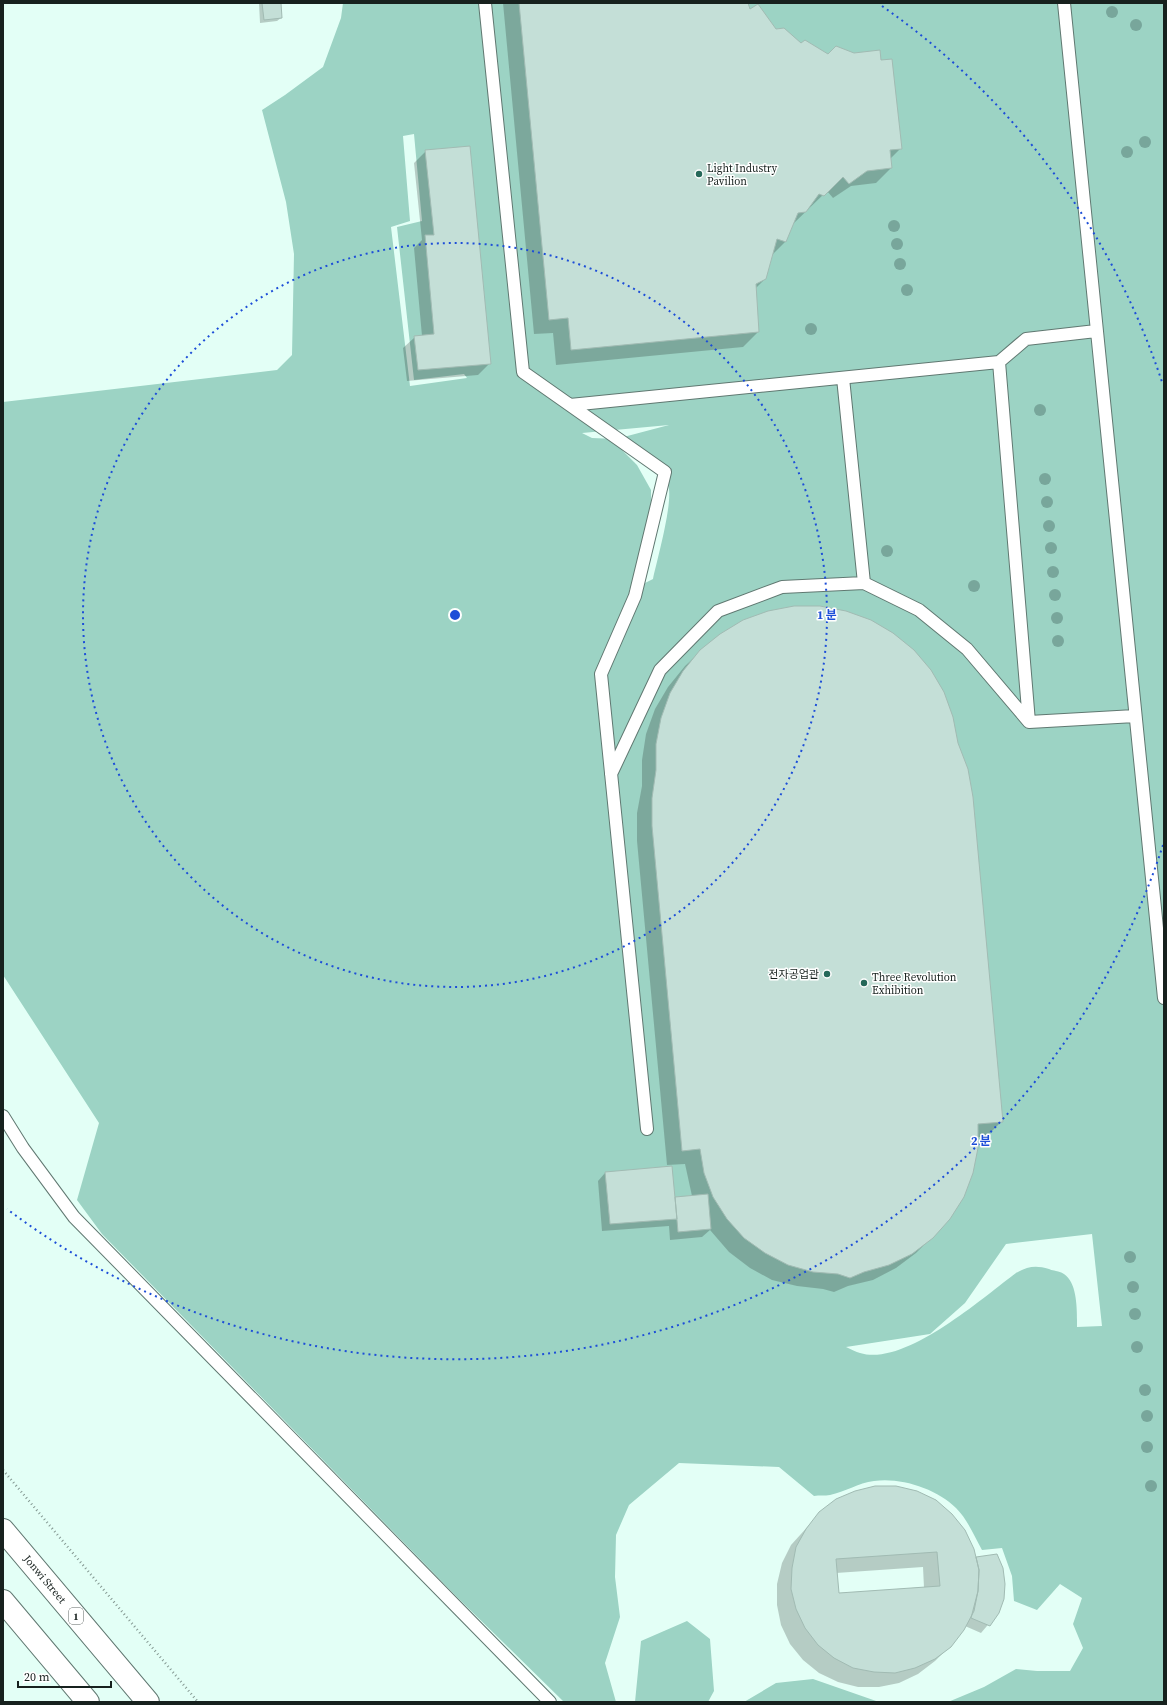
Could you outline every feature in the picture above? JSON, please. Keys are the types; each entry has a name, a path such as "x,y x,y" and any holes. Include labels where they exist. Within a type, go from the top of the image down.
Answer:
{"main road":[{"name":"Jonwi Street","path":"3,1530 148,1702"},
{"path":"3,1600 88,1702"}],"lane":[{"path":"485,3 523,372 665,472 635,596 601,674 647,1129"},
{"path":"1064,3 1164,998"},
{"path":"570,405 999,362 1026,339 1096,331"},
{"path":"999,362 1029,722"},
{"path":"843,378 864,583"},
{"path":"611,775 660,670 718,611 782,587 864,583 919,610 967,649 1029,722"},
{"path":"1029,722 1135,716"},
{"path":"3,1116 23,1148 74,1217 550,1702"}],"path":[{"path":"3,1470 198,1702"}],"green space":[{"path":"343,3 1164,3 1164,1702 948,1702 984,1687 1016,1669 1037,1671 1070,1671 1083,1648 1073,1624 1082,1598 1060,1584 1037,1610 1014,1601 1012,1576 1002,1548 982,1550 967,1523 956,1508 939,1495 918,1486 884,1480 862,1484 836,1494 814,1496 779,1467 679,1463 629,1505 616,1535 615,1577 620,1617 605,1663 616,1702 564,1702 458,1598 102,1234 77,1200 99,1123 3,975 3,402 277,370 292,355 294,254 286,202 262,110 323,67 341,18","holes":["414,134 422,221 397,227 414,380 464,374 467,378 410,386 391,227 410,221 403,136","669,425 616,439 592,438 582,433","632,444 642,453 665,479 668,485 669,493 667,516 653,579 629,591 641,558 651,518 651,490 637,465 622,450","1092,1234 1102,1326 1077,1327 1076,1298 1069,1278 1061,1272 1032,1267 1016,1273 942,1328 899,1350 878,1355 860,1353 846,1347 930,1334 965,1303 1006,1244"]},
{"path":"687,1621 710,1639 714,1691 708,1702 635,1702 641,1641"},
{"path":"813,1679 879,1702 744,1702 776,1683"}],"building":[{"path":"262,3 281,3 282,18 264,20"},
{"name":"Light Industry Pavilion","path":"519,3 748,3 750,9 758,4 776,29 784,28 801,43 805,40 828,54 836,46 854,53 880,50 881,60 892,59 902,149 890,150 892,168 867,171 849,184 843,177 824,196 819,194 806,212 798,213 786,242 777,239 766,279 756,284 759,332 571,350 568,318 549,320"},
{"path":"470,146 491,364 418,370 414,336 434,334 425,235 434,235 425,150"},
{"name":"전자공업관","path":"794,606 820,606 846,611 871,620 893,633 914,650 931,670 944,692 953,717 958,743 968,769 973,797 1003,1122 978,1124 978,1148 973,1173 964,1197 950,1219 933,1238 912,1254 889,1265 864,1272 850,1278 838,1274 813,1272 788,1265 765,1253 744,1238 727,1219 713,1197 704,1173 700,1149 682,1151 652,826 652,798 656,770 656,744 661,718 670,693 683,671 700,650 720,634 743,620 768,611"},
{"path":"672,1166 677,1219 610,1224 605,1172"},
{"path":"708,1194 711,1229 678,1232 675,1197"},
{"path":"875,1486 896,1486 917,1491 936,1500 952,1514 965,1530 974,1549 979,1570 978,1591 974,1611 964,1630 951,1647 935,1659 915,1668 895,1673 874,1672 853,1668 834,1658 818,1645 805,1628 796,1609 791,1589 792,1568 796,1547 806,1529 819,1512 836,1499 855,1491","holes":["937,1552 940,1586 839,1593 836,1559"]},
{"path":"997,1554 1003,1568 1005,1584 1004,1599 999,1613 990,1626 971,1618 978,1591 979,1570 976,1557"}],"place":[{"name":"Light Industry Pavilion","path":"699,174"},
{"name":"전자공업관","path":"827,974"},
{"name":"Three Revolution Exhibition","path":"864,983"}]}
